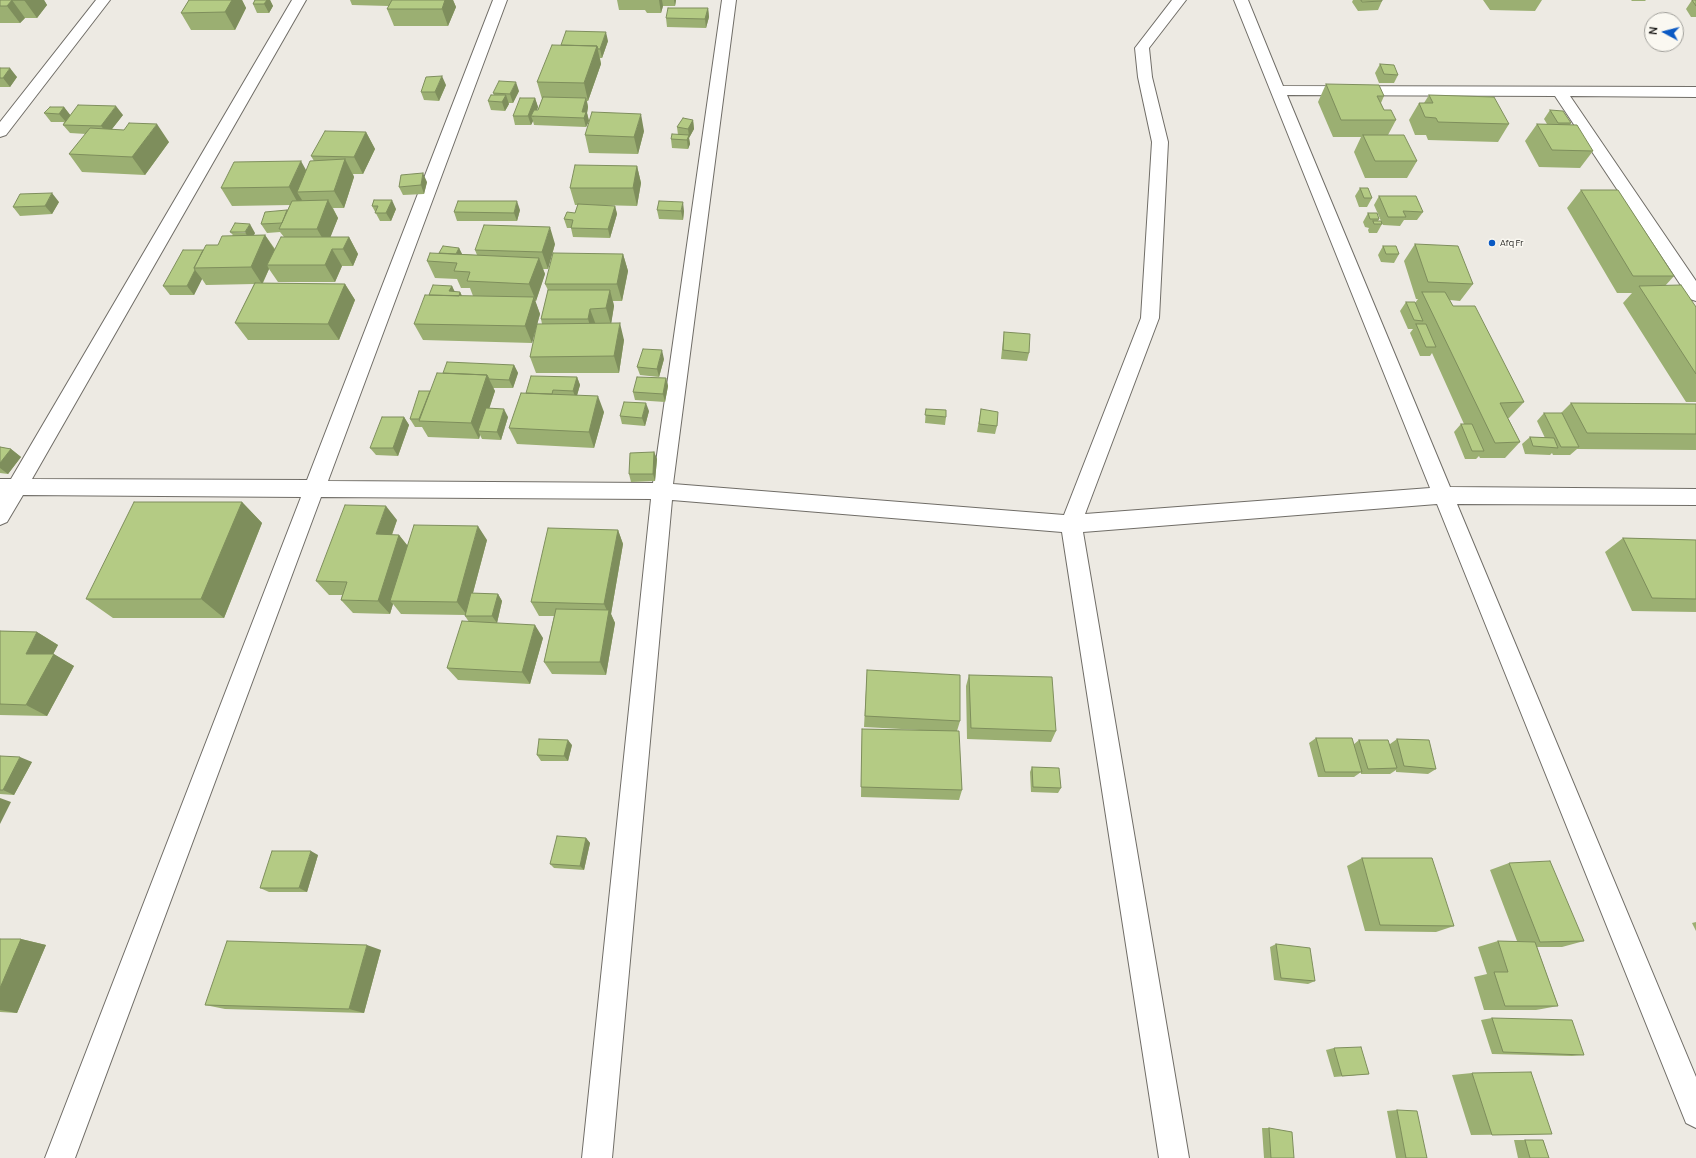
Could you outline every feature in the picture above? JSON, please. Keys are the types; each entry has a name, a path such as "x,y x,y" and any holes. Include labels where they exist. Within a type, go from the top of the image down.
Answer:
{"street":[{"path":"0,132 103,0"},
{"path":"0,516 8,487 299,0"},
{"path":"60,1158 500,0"},
{"path":"597,1158 662,491 729,0"},
{"path":"1174,1158 1070,524 1150,318 1160,142 1145,77 1142,48 1180,0"},
{"path":"1241,0 1696,1113"},
{"path":"1278,90 1696,92"},
{"path":"1558,91 1696,295"},
{"path":"8,487 662,491 1070,524 1444,495 1696,497"}],"building":[{"path":"0,0 12,0 7,6 0,6"},
{"path":"189,0 232,0 225,12 181,13"},
{"path":"255,0 267,0 264,4 253,4"},
{"path":"392,0 445,0 442,9 387,9"},
{"path":"1361,0 1382,0 1382,1 1362,2"},
{"path":"1692,0 1696,0 1696,6"},
{"path":"668,8 708,8 705,19 666,18"},
{"path":"566,31 606,32 600,49 598,49 597,46 561,45"},
{"path":"552,45 597,46 584,83 537,82"},
{"path":"1380,64 1394,65 1398,75 1384,74"},
{"path":"0,68 10,68 3,78 0,78"},
{"path":"442,76 435,92 421,92 426,77"},
{"path":"499,81 516,82 510,94 493,93"},
{"path":"1326,84 1379,85 1384,96 1377,96 1384,110 1391,110 1396,120 1341,120"},
{"path":"491,95 506,95 502,102 488,101"},
{"path":"1429,95 1494,97 1509,124 1438,122 1436,118 1425,117 1419,103 1433,103"},
{"path":"543,97 586,98 582,112 586,112 584,118 531,116 534,110 538,110"},
{"path":"520,98 535,98 528,116 513,116"},
{"path":"78,105 116,106 101,126 63,125"},
{"path":"50,107 64,107 59,114 44,113"},
{"path":"1550,110 1563,111 1571,123 1558,123"},
{"path":"592,112 641,114 634,137 585,135"},
{"path":"683,118 693,120 688,129 677,127"},
{"path":"129,123 157,124 132,157 69,154 90,128 124,130"},
{"path":"1537,124 1577,125 1593,151 1552,150"},
{"path":"325,131 366,132 354,157 311,156"},
{"path":"672,134 689,135 687,140 671,139"},
{"path":"1363,135 1404,135 1417,161 1375,161"},
{"path":"345,159 334,191 297,192 310,161"},
{"path":"301,161 289,187 221,188 234,162"},
{"path":"575,165 637,166 633,188 570,188"},
{"path":"423,173 421,185 399,187 401,175"},
{"path":"1360,188 1368,188 1372,198 1364,198"},
{"path":"1581,190 1618,190 1674,276 1633,276"},
{"path":"52,193 45,206 13,207 20,194"},
{"path":"1379,196 1416,196 1423,212 1403,211 1406,217 1388,217"},
{"path":"328,200 317,229 279,229 292,201"},
{"path":"374,200 392,200 386,213 375,213 378,206 372,206"},
{"path":"458,201 517,201 514,213 454,212"},
{"path":"659,201 683,202 681,211 657,210"},
{"path":"578,204 615,206 608,229 571,228 573,220 564,219 567,212 575,213"},
{"path":"287,210 282,223 261,224 265,212"},
{"path":"1368,213 1377,213 1379,219 1370,219"},
{"path":"1373,221 1381,221 1382,224 1374,224"},
{"path":"235,223 250,224 245,232 230,232"},
{"path":"484,225 550,227 542,252 475,250"},
{"path":"265,235 251,267 194,268 206,245 218,245 222,236"},
{"path":"281,237 349,237 343,249 332,249 325,265 267,265"},
{"path":"1415,244 1458,246 1473,284 1428,282"},
{"path":"443,246 459,248 456,254 439,253"},
{"path":"1383,246 1396,246 1399,254 1386,254"},
{"path":"183,250 203,250 187,286 163,286"},
{"path":"430,253 539,258 529,284 467,281 470,272 454,271 457,263 427,261"},
{"path":"553,253 623,254 617,284 545,284"},
{"path":"255,283 345,284 328,324 235,323"},
{"path":"433,285 452,286 449,291 460,292 459,296 429,295"},
{"path":"1681,285 1696,307 1696,374 1639,286"},
{"path":"548,290 610,290 606,308 590,309 588,319 541,319"},
{"path":"1422,292 1445,292 1453,306 1475,306 1524,402 1500,403 1520,442 1495,443"},
{"path":"425,295 534,297 525,326 414,324"},
{"path":"1406,302 1415,302 1423,321 1414,320"},
{"path":"620,323 614,356 530,357 537,324"},
{"path":"1416,324 1426,324 1436,347 1426,347"},
{"path":"1004,332 1030,334 1029,353 1003,350"},
{"path":"643,349 662,350 657,369 637,367"},
{"path":"447,362 514,365 509,380 489,379 487,375 443,373"},
{"path":"437,373 487,375 471,423 419,421"},
{"path":"531,376 577,377 573,391 553,390 552,394 526,393"},
{"path":"637,377 666,378 663,394 633,392"},
{"path":"419,391 430,391 419,419 410,419"},
{"path":"521,393 598,396 589,432 509,428"},
{"path":"624,402 646,403 642,418 620,416"},
{"path":"1571,403 1696,404 1696,434 1587,433"},
{"path":"486,408 504,409 497,432 478,431"},
{"path":"926,409 946,410 946,417 925,415"},
{"path":"981,409 998,412 997,426 979,424"},
{"path":"1544,413 1562,413 1579,447 1561,447"},
{"path":"382,417 404,417 393,448 370,448"},
{"path":"1461,424 1472,424 1484,451 1472,451"},
{"path":"1530,437 1554,438 1558,448 1533,446"},
{"path":"0,447 11,449 0,463"},
{"path":"654,452 653,474 629,474 630,453"},
{"path":"134,502 242,502 201,599 86,599"},
{"path":"345,505 386,506 376,534 399,535 378,601 341,600 347,582 316,581"},
{"path":"414,525 478,526 457,602 390,601"},
{"path":"548,528 618,530 604,604 531,602"},
{"path":"1623,538 1696,540 1696,599 1652,598"},
{"path":"471,593 498,594 492,616 465,616"},
{"path":"556,609 609,610 600,662 544,662"},
{"path":"462,621 535,625 522,672 447,668"},
{"path":"0,631 37,632 26,654 54,654 26,705 0,704"},
{"path":"867,670 960,675 960,721 865,716"},
{"path":"969,675 1052,677 1056,731 971,728"},
{"path":"862,729 959,731 962,790 861,787"},
{"path":"1316,738 1352,738 1362,772 1325,772"},
{"path":"539,739 568,740 564,756 537,755"},
{"path":"1397,739 1429,740 1436,769 1404,766"},
{"path":"1359,740 1388,740 1397,768 1368,769"},
{"path":"0,756 20,757 3,790 0,790"},
{"path":"1032,767 1059,768 1061,788 1033,787"},
{"path":"557,836 586,838 580,866 550,864"},
{"path":"272,851 311,851 299,888 260,888"},
{"path":"1362,858 1432,858 1454,926 1380,925"},
{"path":"1550,861 1584,941 1540,942 1509,863"},
{"path":"0,939 21,939 0,988"},
{"path":"227,941 367,945 349,1009 205,1005"},
{"path":"1498,941 1535,942 1558,1006 1505,1006 1494,972 1508,972"},
{"path":"1276,944 1310,948 1315,981 1281,978"},
{"path":"1492,1018 1572,1020 1584,1055 1503,1052"},
{"path":"1361,1047 1369,1074 1342,1076 1334,1048"},
{"path":"1531,1072 1552,1134 1492,1135 1472,1073"},
{"path":"1397,1110 1417,1111 1427,1158 1406,1158"},
{"path":"1269,1128 1292,1132 1294,1158 1271,1158"},
{"path":"1525,1140 1543,1140 1549,1158 1530,1158"}],"place":[{"name":"Afq Fr","path":"1492,243"}]}
